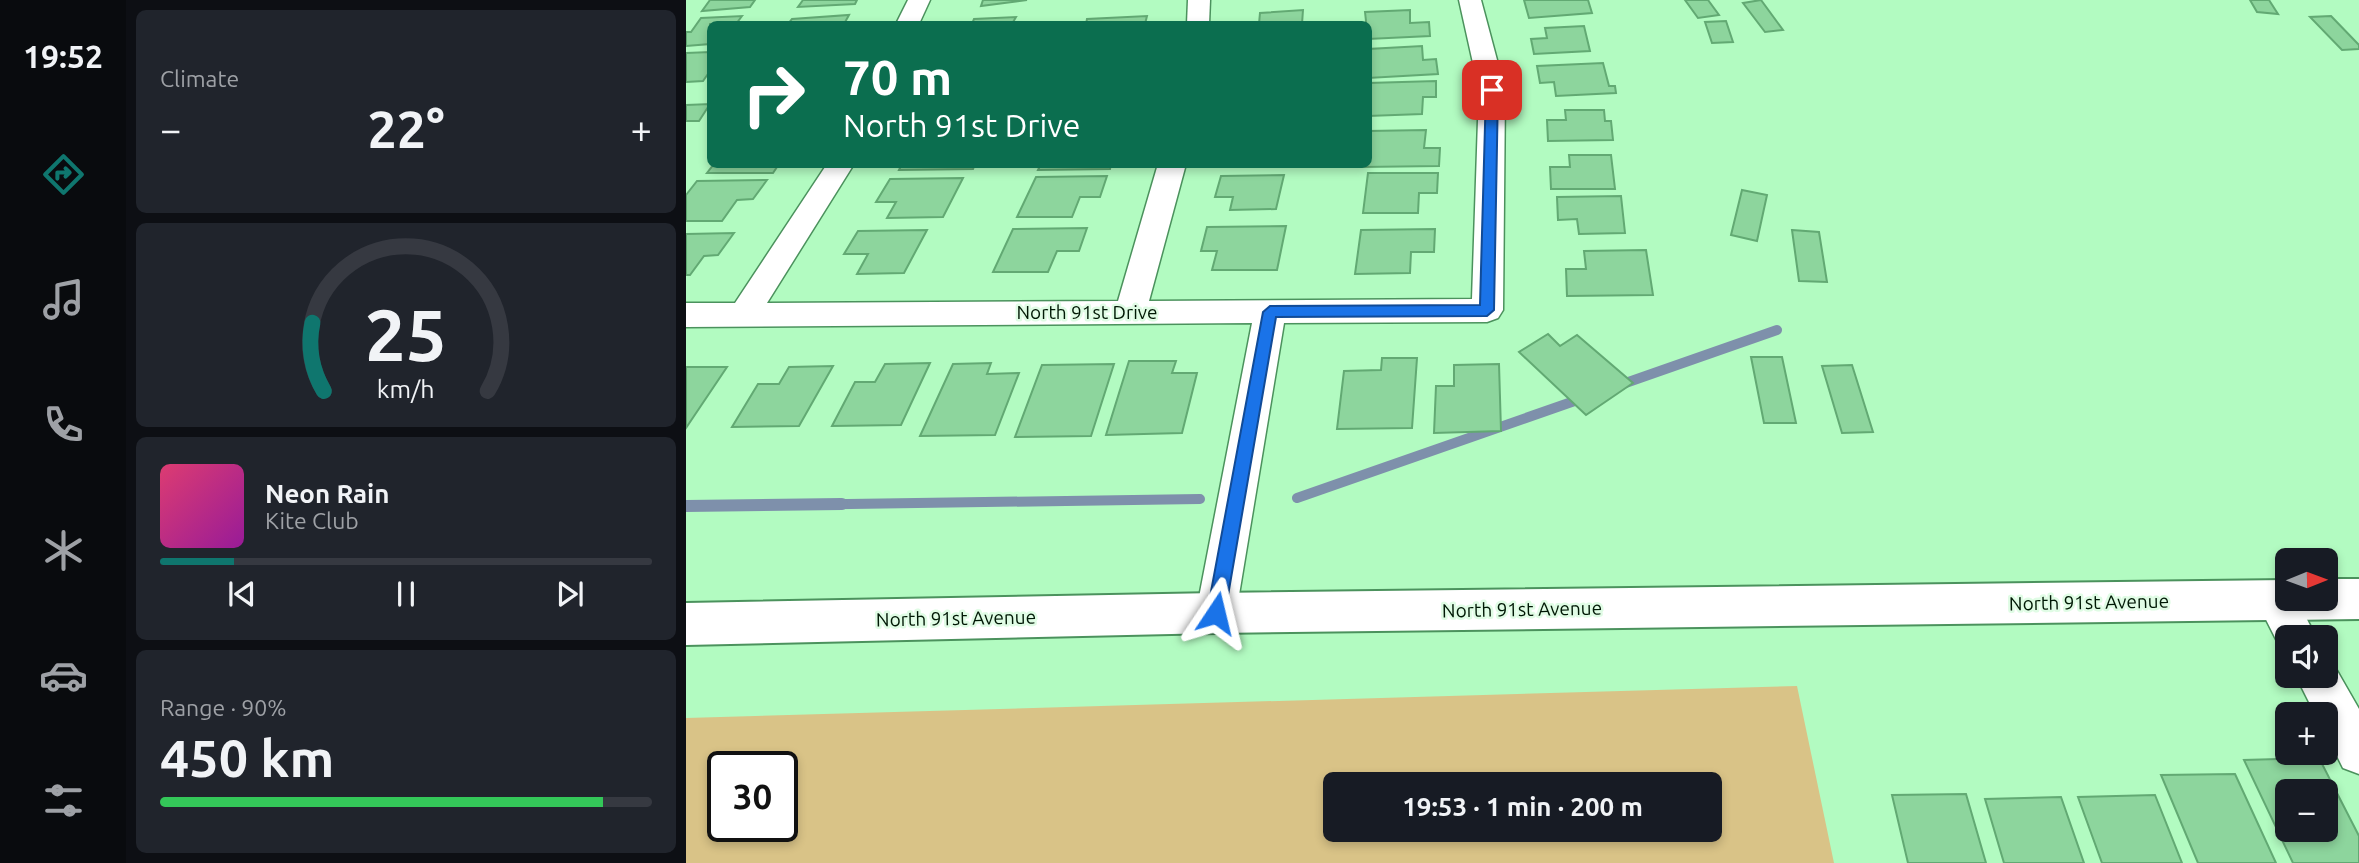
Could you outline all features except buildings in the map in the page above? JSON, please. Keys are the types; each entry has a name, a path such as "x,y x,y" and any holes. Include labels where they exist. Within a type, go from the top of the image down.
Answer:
{"main road":[{"name":"North 91st Avenue","path":"2338,599 2359,599"},
{"name":"North 91st Avenue","path":"686,624 1216,613 2275,600"}],"street":[{"path":"909,21 919,0"},
{"path":"1198,21 1199,0"},
{"name":"North 91st Drive","path":"686,315 1487,310 1492,90 1470,0"},
{"path":"744,314 838,168"},
{"path":"1130,312 1171,168"},
{"path":"1216,613 1270,312"},
{"path":"2324,688 2359,752"}],"shaded area":[{"path":"1797,686 1834,863 686,863 686,718"}],"waterway":[{"path":"1617,386 1777,330"},
{"path":"1297,498 1586,397"},
{"path":"714,506 1200,499"},
{"path":"686,506 842,504"}],"route":[{"path":"1216,613 1270,312 1487,310 1492,90"}]}
